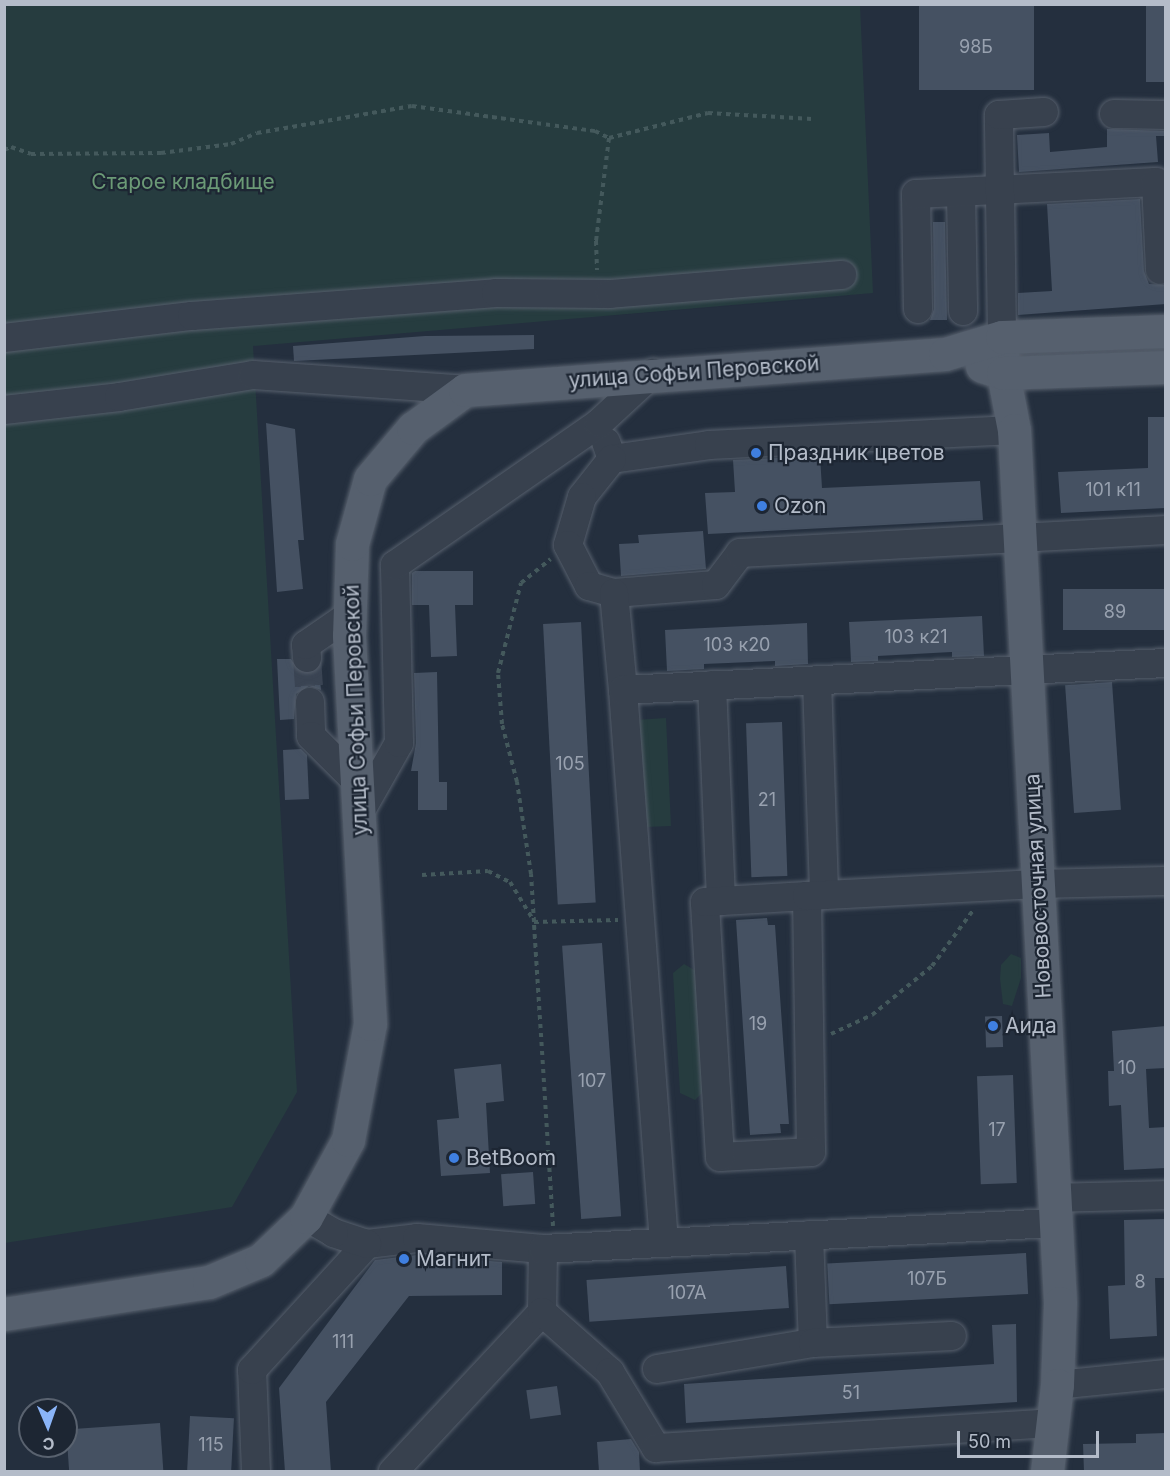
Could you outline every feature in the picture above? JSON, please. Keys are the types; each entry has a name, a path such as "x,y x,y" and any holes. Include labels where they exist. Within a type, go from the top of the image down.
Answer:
{"main road":[{"name":"улица Софьи Перовской","path":"4,1314 208,1282 261,1260 306,1217 348,1140 370,1024 348,616 352,544 370,479 413,428 465,390 653,373 945,354 1002,337 1166,331"},
{"name":"Нововосточная улица","path":"1002,337 1003,373 1014,430 1060,1303 1057,1384 1047,1472"},
{"name":"улица Софьи Перовской","path":"945,354 1003,373 1166,367"}],"street":[{"path":"1002,337 999,115 1044,112"},
{"path":"1114,114 1166,115"},
{"path":"918,309 916,194 1156,182 1160,270"},
{"path":"961,192 963,311"},
{"path":"4,338 192,316 496,293 598,291 610,294 842,275"},
{"path":"310,702 311,736 359,797 399,743 395,565 599,423 653,373"},
{"path":"4,410 119,398 253,375 465,390"},
{"path":"599,423 612,459"},
{"path":"1014,430 709,445 612,459 582,497 568,545 589,586 614,593 716,585 740,553 1019,536 1166,530"},
{"path":"614,593 664,1243"},
{"path":"307,658 306,645 348,616"},
{"path":"623,690 1166,663"},
{"path":"817,680 815,896 809,1039 811,1152 720,1157 705,902 815,896 984,886 1166,881"},
{"path":"712,685 721,901"},
{"path":"306,1217 334,1233 367,1244 417,1238 549,1249 808,1236 1055,1210 1166,1195"},
{"path":"808,1236 813,1343"},
{"path":"256,1472 252,1370 367,1244"},
{"path":"393,1472 542,1312 549,1249"},
{"path":"542,1312 610,1372 658,1460 1053,1424"},
{"path":"657,1369 813,1343 952,1336"},
{"path":"1057,1384 1166,1374"}],"path":[{"path":"4,150 12,147 31,154 161,153 231,144 257,133 412,106 595,131 609,138 708,113 812,119"},
{"path":"598,291 596,241 609,138"},
{"path":"549,1249 531,874 517,782 502,724 498,673 521,584 568,545"},
{"path":"422,875 488,871 510,882 534,922"},
{"path":"809,1039 834,1033 872,1015 932,966 970,917 984,886"},
{"path":"534,922 639,922"}],"green space":[{"name":"Старое кладбище","path":"5,5 860,5 873,293 253,346 297,1092 232,1207 5,1243"},
{"path":"666,718 671,826 645,827 636,720"},
{"path":"1011,954 1021,958 1021,978 1012,1006 1003,1004 1000,979 1001,965"},
{"path":"684,964 696,971 703,1092 695,1100 680,1093 673,973"}],"building":[{"path":"919,4 1034,4 1034,90 919,90"},
{"path":"1146,4 1166,4 1166,82 1146,82"},
{"path":"1107,129 1166,131 1166,136 1156,136 1158,162 1019,172 1017,135 1049,133 1050,152 1107,147"},
{"path":"1140,199 1144,271 1149,284 1166,285 1166,304 1018,315 1018,293 1052,291 1047,204"},
{"path":"933,222 945,222 947,320 930,320 934,309"},
{"path":"534,335 534,349 294,361 293,346 425,336"},
{"path":"1148,417 1166,417 1166,508 1061,513 1058,472 1148,468"},
{"path":"266,423 295,429 304,540 298,540 303,589 277,592"},
{"path":"820,456 822,488 980,481 983,520 708,534 705,493 735,492 733,460"},
{"path":"703,531 706,569 621,576 619,544 639,543 638,535"},
{"path":"415,571 473,571 473,605 455,605 457,656 431,657 429,605 412,605 412,573"},
{"path":"1063,589 1166,589 1166,630 1063,630"},
{"path":"982,616 984,656 952,657 952,652 878,656 878,661 851,662 849,622"},
{"path":"581,622 596,903 558,905 543,624"},
{"path":"807,623 808,664 775,666 775,661 704,664 704,669 667,671 665,630"},
{"path":"277,659 291,659 300,673 309,674 319,668 321,690 309,686 296,694 294,719 280,720"},
{"path":"437,672 439,782 447,782 447,810 418,810 418,771 411,771 416,743 414,673"},
{"path":"1112,682 1121,810 1074,813 1065,685"},
{"path":"782,722 787,876 751,877 746,723"},
{"path":"301,749 307,755 309,799 285,800 283,750"},
{"path":"767,918 768,925 775,925 789,1124 780,1124 781,1133 750,1135 736,920"},
{"path":"602,943 621,1216 581,1219 562,946"},
{"path":"1002,1016 1003,1047 986,1048 985,1017"},
{"path":"1166,1026 1166,1068 1146,1069 1149,1128 1166,1127 1166,1168 1124,1170 1121,1105 1109,1106 1108,1071 1114,1071 1112,1031"},
{"path":"501,1064 504,1101 486,1103 490,1173 441,1176 437,1120 459,1118 454,1069"},
{"path":"1013,1075 1017,1183 981,1184 977,1076"},
{"path":"533,1172 535,1204 503,1206 501,1174"},
{"path":"1166,1219 1166,1278 1155,1278 1157,1336 1110,1339 1108,1286 1125,1285 1124,1220"},
{"path":"1026,1253 1028,1294 829,1304 827,1263"},
{"path":"417,1255 502,1262 502,1295 409,1296 326,1402 331,1472 285,1472 279,1388 375,1260"},
{"path":"786,1266 789,1308 589,1322 586,1280"},
{"path":"1016,1324 1017,1402 686,1423 684,1384 994,1364 992,1325"},
{"path":"557,1386 561,1415 530,1419 526,1390"},
{"path":"190,1416 234,1418 231,1472 187,1472"},
{"path":"160,1423 163,1472 69,1472 68,1458 78,1458 78,1429"},
{"path":"1166,1433 1166,1472 1084,1472 1083,1444 1136,1443 1136,1434"},
{"path":"631,1439 639,1452 640,1472 599,1472 597,1442"}],"tunnel":[{"path":"307,658 310,702"}],"place":[{"name":"Праздник цветов","path":"756,453"},
{"name":"Ozon","path":"762,506"},
{"name":"Аида","path":"993,1026"},
{"name":"BetBoom","path":"454,1158"},
{"name":"Магнит","path":"404,1259"}]}
